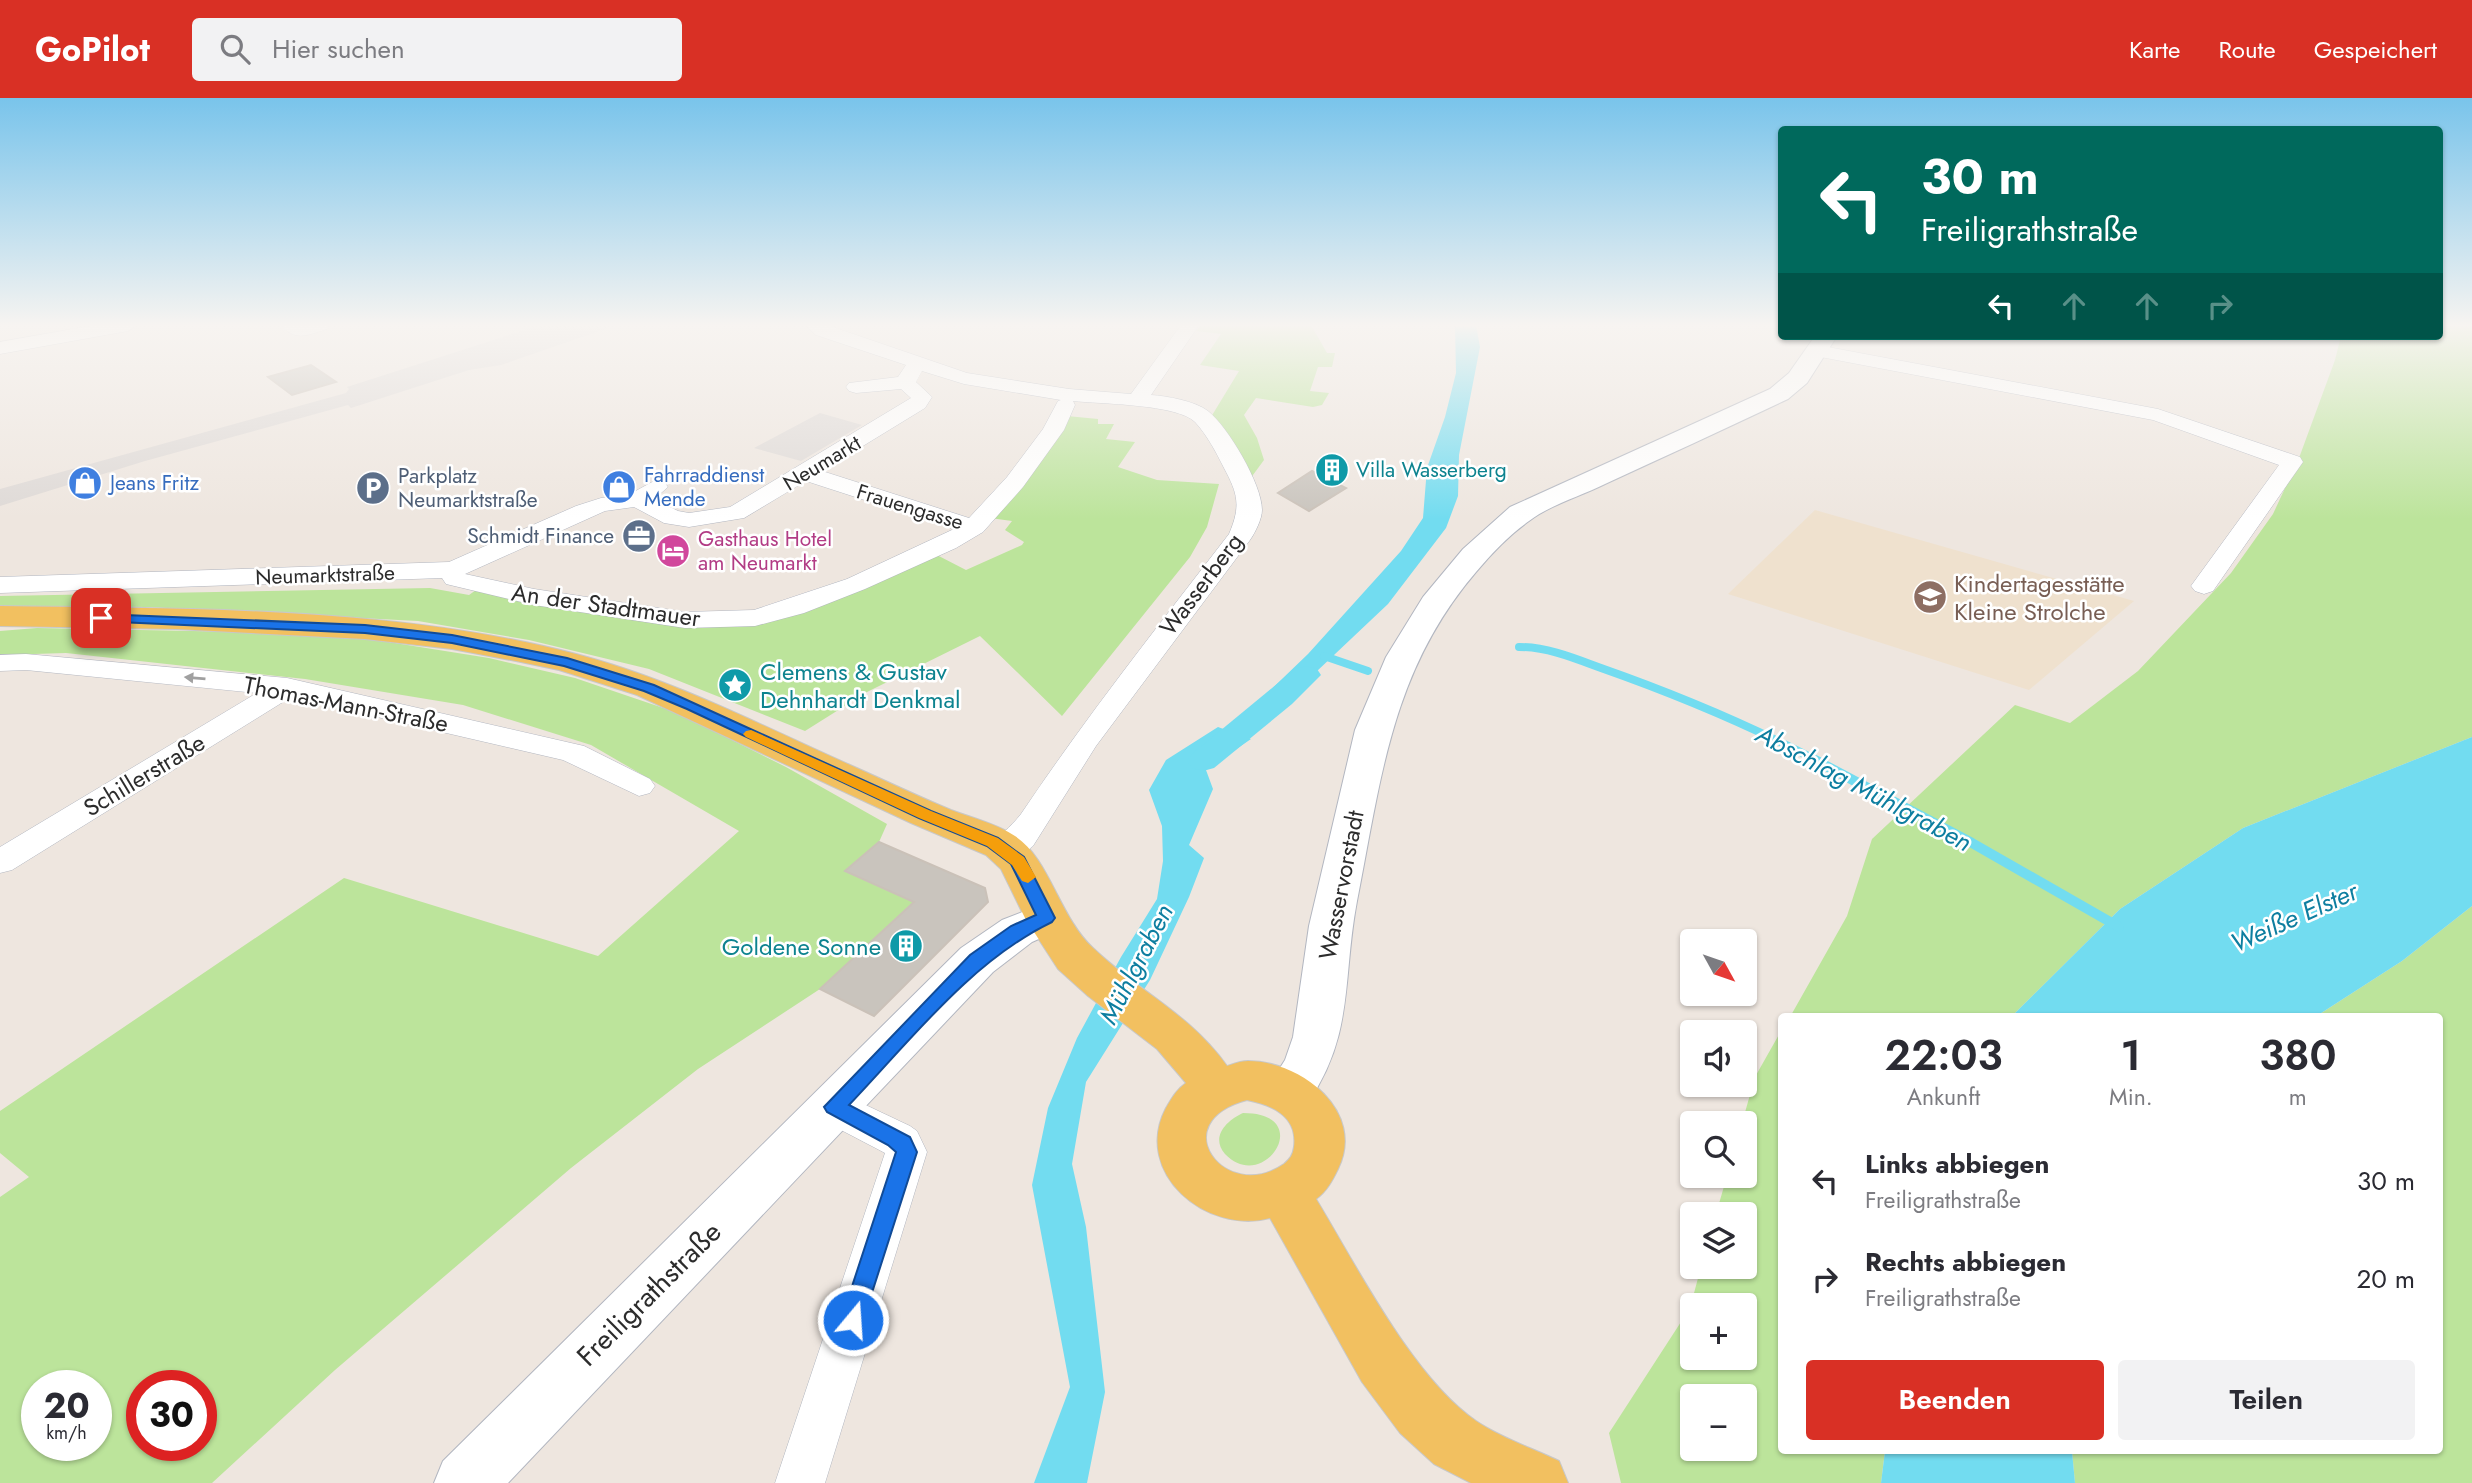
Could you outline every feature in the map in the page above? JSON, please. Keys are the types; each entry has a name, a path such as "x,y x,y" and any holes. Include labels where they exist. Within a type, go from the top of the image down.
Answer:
{"main road":[{"path":"0,616 176,619 365,629 452,639 567,662 649,688 1006,850 1018,861 1027,875 1046,918 1073,957 1186,1048 1215,1087"},
{"path":"1247,1080 1264,1081 1290,1090 1308,1105 1317,1120 1321,1136 1319,1153 1312,1169 1300,1182 1283,1192 1259,1198 1234,1197 1211,1188 1194,1174 1183,1156 1180,1136 1185,1116 1197,1100 1215,1087 1247,1080"},
{"path":"1283,1192 1383,1362 1403,1390 1455,1443 1528,1479"}],"street":[{"name":"Neumarkt","path":"646,494 672,518 720,518 747,507 918,404 922,397 914,390"},
{"path":"1018,390 1067,400"},
{"path":"1137,400 1144,390"},
{"name":"Wasservorstadt","path":"1290,1090 1305,1072 1318,1039 1329,936 1364,767 1377,718 1402,661 1449,582 1488,539 1520,513 1784,390"},
{"path":"2038,390 2158,415 2292,461 2204,586"},
{"name":"Wasserberg","path":"1006,850 1021,838 1084,742 1241,535 1250,512 1247,488 1222,443 1201,416 1175,405 1137,400 1067,400"},
{"name":"An der Stadtmauer","path":"450,570 455,579 534,597 652,617 714,621 755,618 828,595 947,543 974,527 1016,482 1053,430 1067,400"},
{"name":"Frauengasse","path":"806,473 907,508 974,527"},
{"name":"Neumarktstraße","path":"0,584 450,570 470,564 584,511 646,494"},
{"name":"Thomas-Mann-Straße","path":"0,663 26,662 287,687 573,753 639,786"},
{"name":"Schillerstraße","path":"0,862 287,687"},
{"name":"Freiligrathstraße","path":"465,1483 519,1424 976,960 1009,936 1046,918"},
{"path":"800,1483 906,1152 902,1143 895,1138 834,1107"}],"shaded area":[{"path":"349,390 408,390 351,408 348,405 145,461 0,506 0,489 346,393"},
{"path":"820,413 862,425 801,461 754,448"},
{"name":"Kindertagesstätte Kleine Strolche","path":"1815,510 2134,601 2029,690 1728,594"}],"green space":[{"path":"1228,390 1310,390 1329,393 1322,405 1313,407 1256,398 1244,415 1257,438 1264,460 1250,479 1211,417"},
{"path":"2324,390 2472,390 2472,737 2243,828 2120,909 2015,1013 1792,1013 1847,916 1872,839 2015,705 2070,723 2138,671 2231,573 2273,514 2299,458"},
{"path":"1067,416 1098,419 1098,424 1114,424 1106,439 1135,442 1118,467 1157,480 1219,484 1207,527 1190,557 1062,716 980,636 867,692 805,731 649,669 529,640 418,621 147,607 0,606 0,596 430,588 469,595 476,590 622,619 700,627 754,624 933,553 966,570 1022,545 1024,542 1005,530 1012,521 990,518"},
{"path":"37,628 298,633 382,641 489,658 575,678 678,713 786,767 887,824 879,842 845,871 914,902 820,989 698,1069 571,1168 335,1370 212,1483 0,1483 0,1197 29,1177 0,1153 0,1111 344,878 598,956 739,831 591,745 463,705 305,679 66,653 0,655 0,631"},
{"path":"2472,906 2472,1483 2075,1483 2072,1454 2443,1454 2443,1013 2321,1013 2402,961"},
{"path":"1778,1036 1778,1454 1885,1454 1881,1483 1621,1483 1609,1433 1680,1323 1680,1370 1757,1370 1757,1293 1694,1293 1698,1279 1757,1279 1757,1202 1719,1202 1724,1188 1757,1188 1757,1111 1745,1111 1749,1097 1757,1097 1757,1073"},
{"path":"1243,1113 1265,1116 1277,1125 1280,1137 1276,1149 1267,1159 1255,1165 1240,1164 1225,1154 1219,1141 1226,1125"}],"water":[{"path":"1452,390 1472,390 1459,455 1458,496 1446,528 1388,604 1280,706 1261,699 1308,654 1401,551 1423,518 1427,468"},
{"path":"1218,727 1251,739 1206,770 1213,789 1189,845 1204,858 1189,897 1150,980 1086,1082 1072,1164 1086,1227 1105,1392 1087,1483 1034,1483 1070,1387 1032,1185 1048,1108 1077,1038 1121,957 1157,899 1163,861 1162,826 1149,790 1166,760"},
{"name":"Weiße Elster","path":"2472,737 2472,906 2402,961 2321,1013 2015,1013 2120,909 2243,828"},
{"path":"1885,1454 2072,1454 2075,1483 1881,1483"}],"building":[{"path":"285,390 310,390 292,395"},
{"name":"Villa Wasserberg","path":"1312,471 1346,488 1309,511 1278,493"},
{"name":"Goldene Sonne","path":"879,842 985,888 988,902 874,1016 820,989 914,902 845,871"}],"waterway":[{"name":"Abschlag Mühlgraben","path":"1519,647 1561,654 1656,688 1739,723 1818,761"},
{"name":"Abschlag Mühlgraben","path":"1324,656 1368,671"},
{"name":"Mühlgraben","path":"1203,761 1306,675"},
{"name":"Abschlag Mühlgraben","path":"1815,760 1972,843 2119,927"}],"slow traffic":[{"path":"751,734 925,814 1000,845 1018,861 1028,877"}],"place":[{"name":"Villa Wasserberg","path":"1332,470"},
{"name":"Jeans Fritz","path":"85,483"},
{"name":"Fahrraddienst Mende","path":"619,487"},
{"name":"Parkplatz Neumarktstraße","path":"373,488"},
{"name":"Schmidt Finance","path":"639,536"},
{"name":"Gasthaus Hotel am Neumarkt","path":"673,551"},
{"name":"Kindertagesstätte Kleine Strolche","path":"1930,597"},
{"name":"Clemens & Gustav Dehnhardt Denkmal","path":"735,685"},
{"name":"Goldene Sonne","path":"906,946"}],"route":[{"path":"101,618 176,619 365,629 452,639 567,662 649,688 692,706 925,814 1000,845 1018,861 1046,918 1017,931 976,960 834,1107 895,1138 902,1143 906,1152 905,1163 853,1320"}]}
